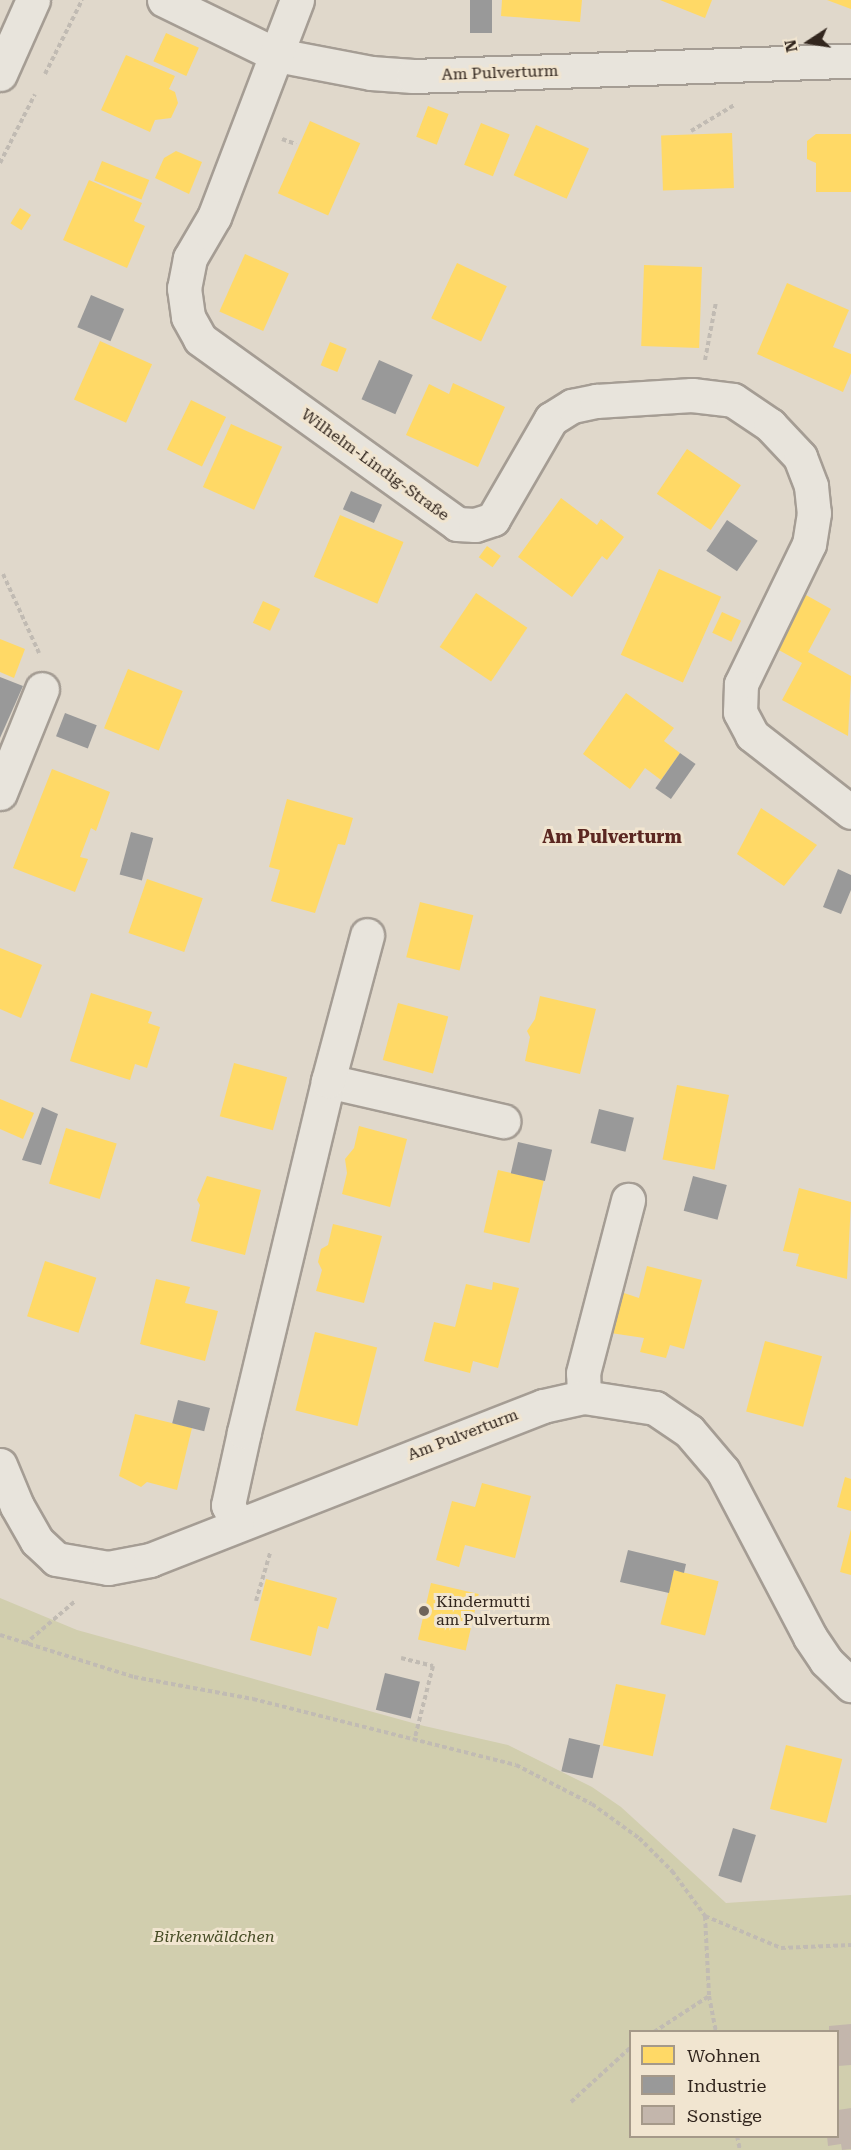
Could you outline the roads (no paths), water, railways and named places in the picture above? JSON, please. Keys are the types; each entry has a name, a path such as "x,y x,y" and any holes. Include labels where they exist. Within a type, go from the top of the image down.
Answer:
{"street":[{"path":"0,74 33,0"},
{"name":"Am Pulverturm","path":"164,0 277,55 372,73 413,76 851,61"},
{"path":"277,55 297,0"},
{"name":"Wilhelm-Lindig-Straße","path":"277,55 214,217 190,258 184,288 188,317 200,339 458,524 475,525 493,519 550,419 572,406 596,401 692,395 733,400 770,424 800,457 807,476 814,513 809,544 741,684 740,712 752,735 851,812"},
{"path":"0,793 43,676"},
{"path":"237,1524 228,1505 328,1081 367,934"},
{"path":"328,1081 503,1121"},
{"path":"584,1397 583,1373 628,1200"},
{"name":"Am Pulverturm","path":"0,1465 17,1506 38,1541 56,1559 82,1566 108,1569 150,1560 504,1419 584,1397 624,1400 655,1408 689,1431 706,1448 723,1471 810,1637 826,1661 851,1685"}],"place":[{"name":"Kindermutti am Pulverturm","path":"424,1611"}],"district":[{"name":"Am Pulverturm","path":"612,837"}],"park label":[{"name":"Birkenwäldchen","path":"214,1937"}]}
